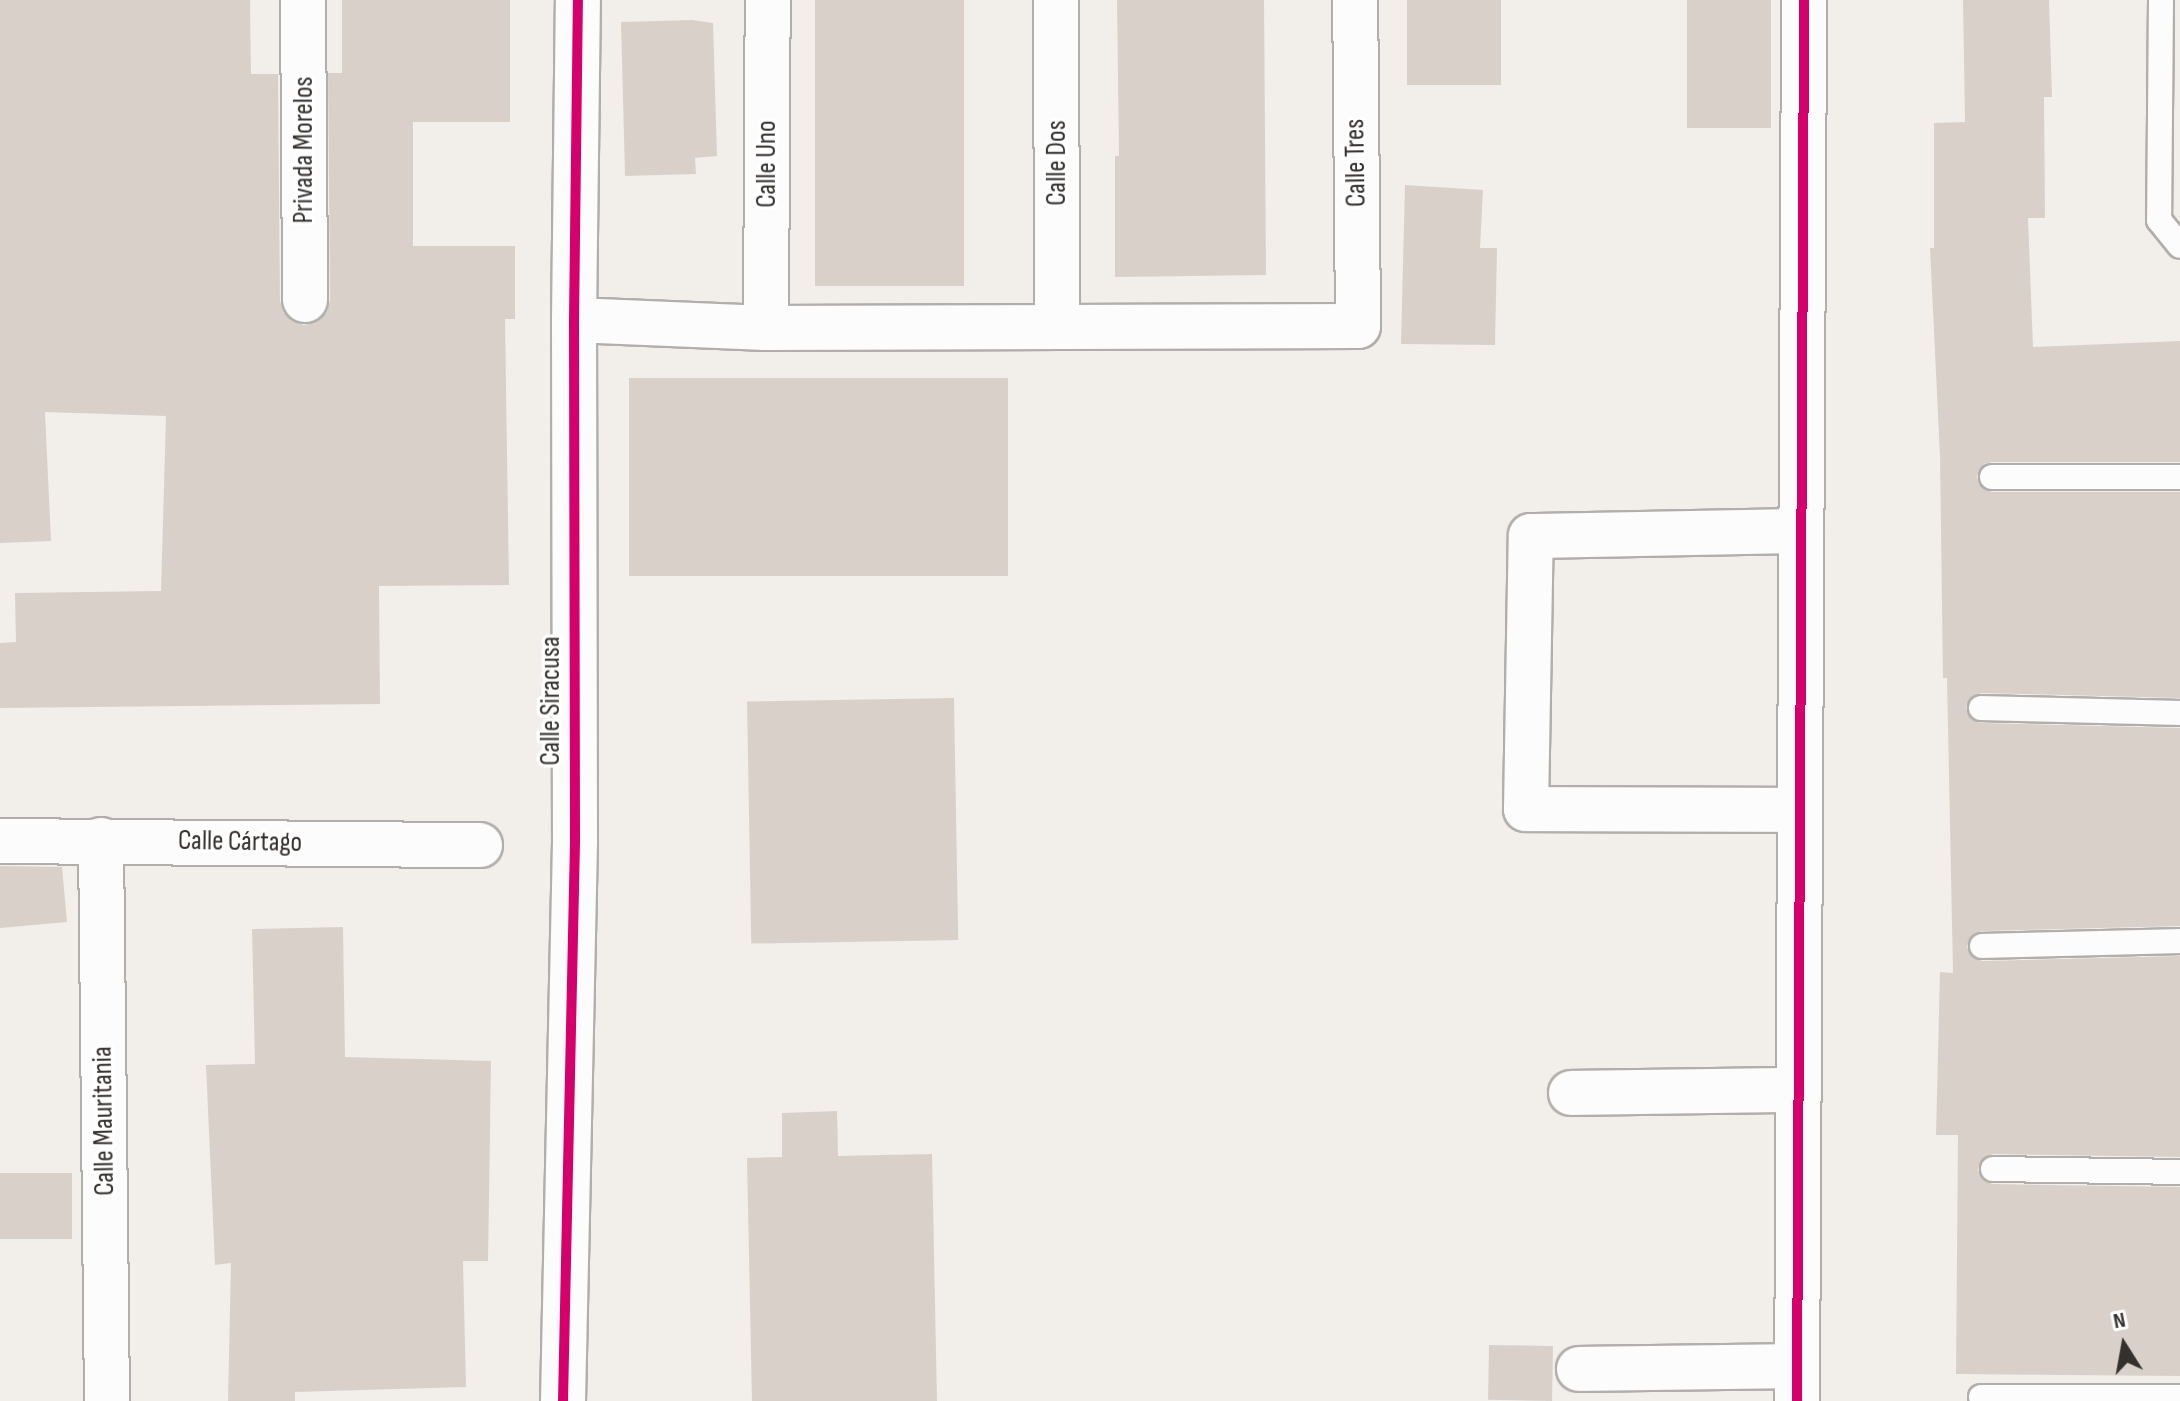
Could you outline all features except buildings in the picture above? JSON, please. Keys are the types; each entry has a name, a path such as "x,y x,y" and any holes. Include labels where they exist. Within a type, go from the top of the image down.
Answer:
{"street":[{"name":"Privada Morelos","path":"303,0 305,300"},
{"name":"Calle Siracusa","path":"563,1401 575,840 574,320 578,0"},
{"name":"Calle Uno","path":"766,328 768,0"},
{"name":"Calle Dos","path":"1056,0 1057,326"},
{"name":"Calle Tres","path":"1057,326 1358,326 1355,0"},
{"path":"1579,1369 1797,1383 1804,0"},
{"path":"574,320 766,328 1057,326"},
{"path":"1799,810 1526,809 1531,536 1801,531"},
{"name":"Calle Mauritania","path":"101,840 107,1401"},
{"name":"Calle Cártago","path":"0,841 480,845"},
{"path":"1571,1093 1798,1090"}],"lane":[{"path":"2161,0 2159,220 2180,246"},
{"path":"1992,477 2180,477"},
{"path":"1981,708 2180,713"},
{"path":"1982,946 2180,941"},
{"path":"1993,1169 2180,1172"},
{"path":"1981,1397 2180,1397"}],"cycle path":[{"path":"563,1401 575,840 574,320 578,0"},
{"path":"1797,1401 1804,0"}]}
